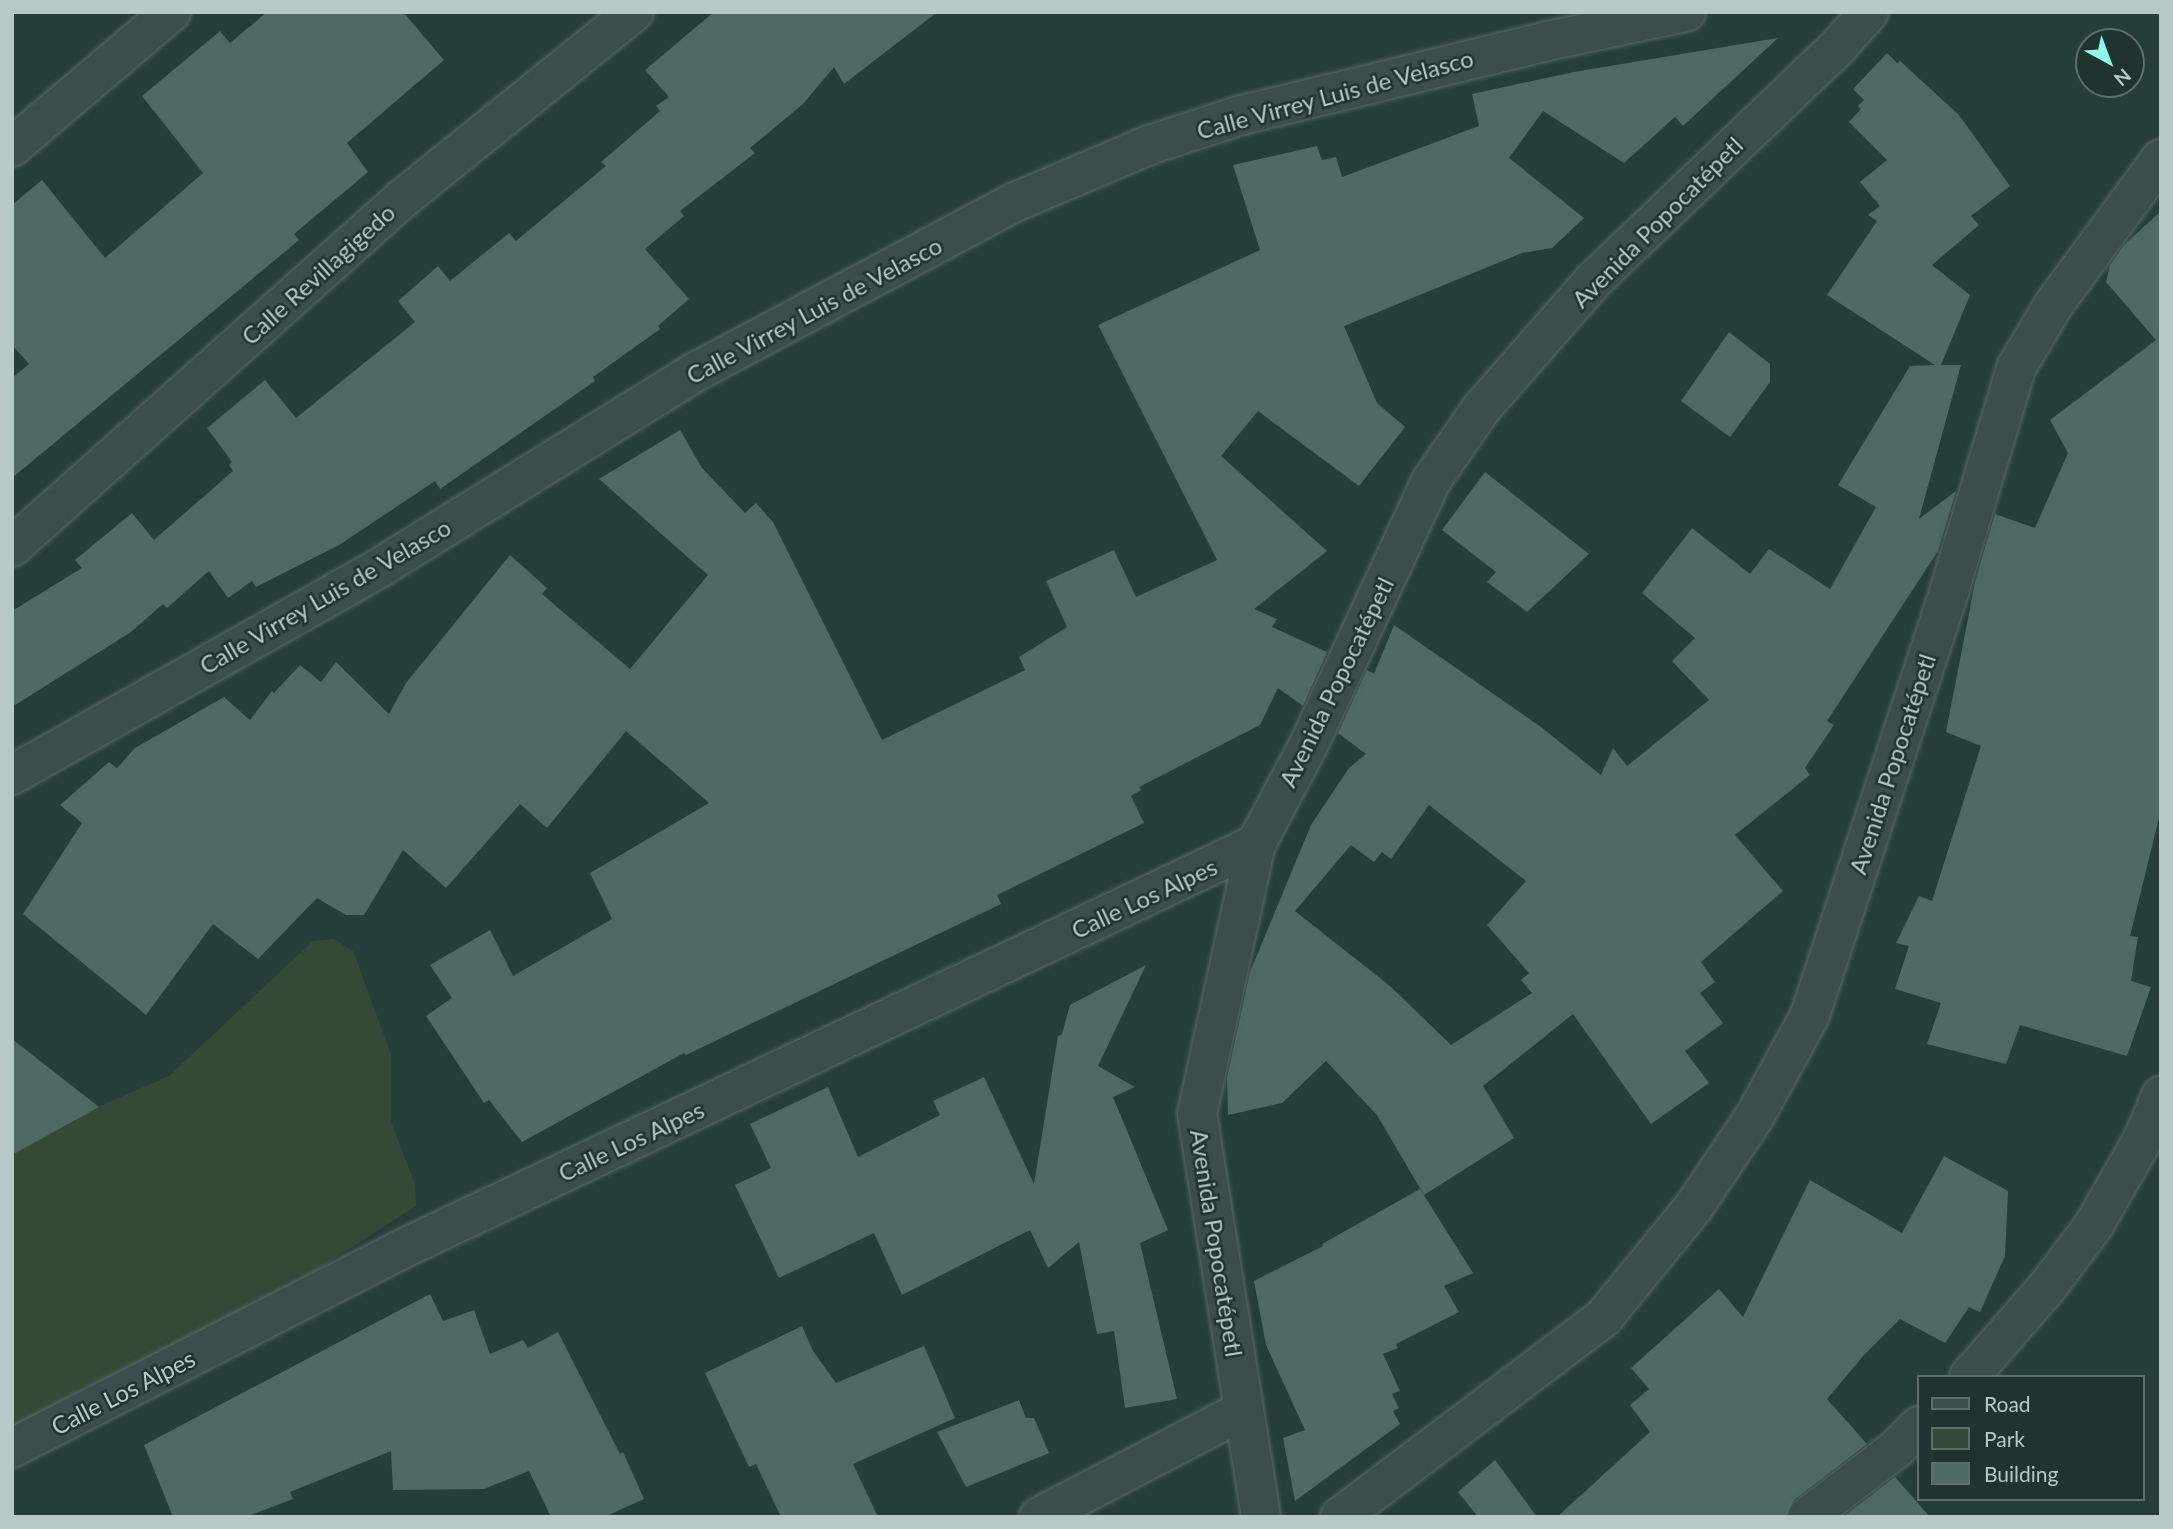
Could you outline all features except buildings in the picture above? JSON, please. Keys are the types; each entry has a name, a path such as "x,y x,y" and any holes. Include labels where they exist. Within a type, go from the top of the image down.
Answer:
{"street":[{"path":"12,147 171,12"},
{"name":"Calle Revillagigedo","path":"12,547 402,199 634,12"},
{"name":"Calle Virrey Luis de Velasco","path":"12,775 384,565 699,370 1015,202 1149,145 1242,115 1547,41 1686,12"},
{"name":"Avenida Popocatépetl","path":"1261,1517 1242,1411 1197,1114 1256,844 1308,744 1432,481 1481,409 1594,280 1827,57 1869,12"},
{"name":"Avenida Popocatépetl","path":"1340,1517 1604,1317 1693,1208 1755,1116 1810,1015 1949,592 2017,368 2054,304 2161,159"},
{"name":"Calle Los Alpes","path":"12,1448 413,1244 1256,844"},
{"path":"1971,1375 2049,1285 2094,1225 2143,1139 2161,1096"},
{"path":"1039,1517 1242,1411"},
{"path":"1807,1517 1896,1449 1918,1427"}],"green space":[{"path":"334,939 353,951 391,1054 391,1122 415,1184 416,1206 219,1333 87,1386 12,1431 12,1144 169,1076 313,941"}]}
